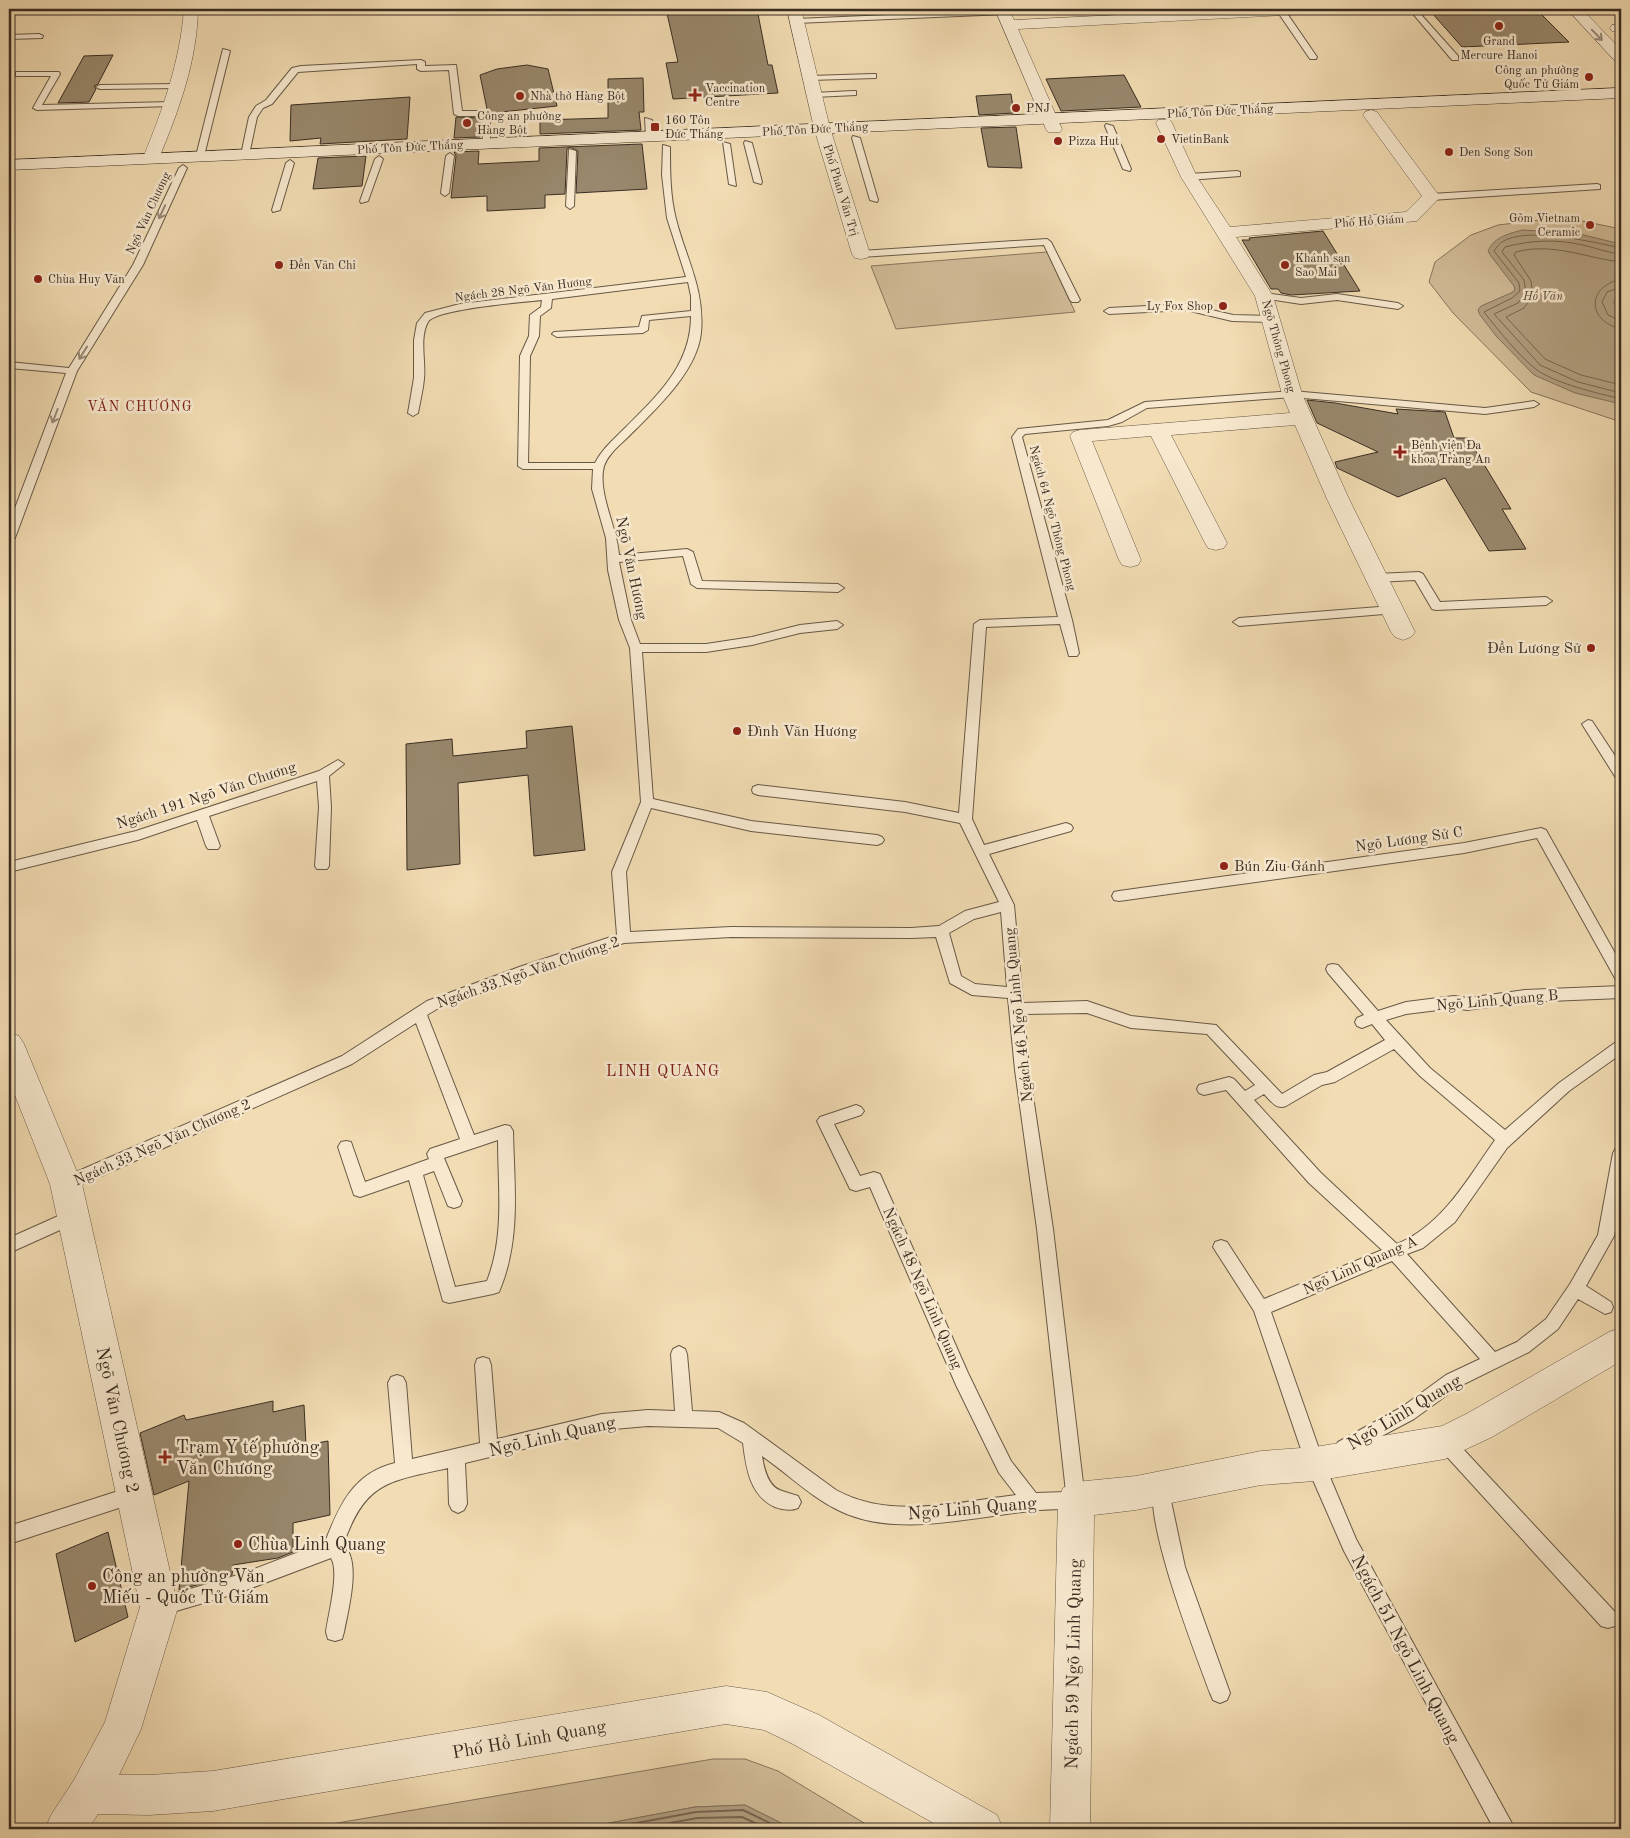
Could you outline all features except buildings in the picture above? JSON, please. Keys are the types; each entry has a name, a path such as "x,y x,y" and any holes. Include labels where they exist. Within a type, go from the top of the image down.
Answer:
{"street":[{"path":"148,164 172,104 177,86 192,27 191,9"},
{"path":"1051,124 1004,15 1323,9"},
{"path":"1574,9 1621,60"},
{"name":"Phố Phan Văn Trị","path":"795,15 824,134 861,254"},
{"name":"Phố Tôn Đức Thắng","path":"9,176 148,164 200,156 650,137 824,134 1051,124 1291,113 1621,93"},
{"name":"Phố Tôn Đức Thắng","path":"9,165 148,164 183,168 748,143 824,134 856,138 1051,124 1109,126 1291,113 1370,115 1621,104"},
{"path":"1370,115 1431,197"},
{"name":"Ngõ Thông Phong","path":"1164,123 1189,177 1227,234 1264,296 1292,394 1338,499 1403,632"},
{"name":"Phố Hồ Giám","path":"1227,234 1318,224 1402,220 1412,217 1431,197"},
{"path":"1130,560 1080,436 1304,418"},
{"path":"1158,430 1216,543"},
{"name":"Ngõ Văn Chương 2","path":"9,1044 70,1200 159,1608 122,1728 88,1794"},
{"path":"1315,1464 1445,1442 1480,1426 1621,1343"},
{"name":"Ngõ Linh Quang","path":"1076,1500 1136,1493 1261,1468 1315,1464"},
{"name":"Ngách 59 Ngõ Linh Quang","path":"1070,1829 1076,1500"},
{"name":"Phố Hồ Linh Quang","path":"88,1794 149,1795 213,1791 726,1706 767,1711 805,1729 983,1829"},
{"path":"65,1829 88,1794"}],"lane":[{"path":"1412,9 1455,58"},
{"path":"1281,11 1313,56"},
{"path":"795,15 1004,15"},
{"path":"9,37 39,36"},
{"path":"200,156 226,51"},
{"path":"245,154 253,117 260,106 269,102 294,70 421,62 422,69 453,67 458,114 486,113 487,144"},
{"path":"19,74 56,74 37,108 172,104"},
{"path":"810,78 873,76"},
{"path":"100,87 177,86"},
{"path":"814,96 853,93"},
{"path":"648,120 650,137"},
{"path":"1109,126 1127,169"},
{"path":"856,138 874,200"},
{"path":"748,143 758,182"},
{"path":"726,144 733,184"},
{"path":"546,297 546,308 535,315 536,327 533,341 525,356 523,466 599,466 605,454 653,406 685,366 696,334 696,296 671,218 666,175 666,146"},
{"path":"570,206 572,151"},
{"path":"444,193 450,156"},
{"path":"364,201 379,159"},
{"path":"276,210 290,163"},
{"name":"Ngõ Văn Chương","path":"9,538 72,370 138,265 183,168"},
{"path":"1189,177 1237,174"},
{"path":"1431,197 1597,187"},
{"path":"861,254 1047,242 1075,300"},
{"name":"Ngách 28 Ngõ Văn Hương","path":"413,413 419,378 419,340 422,323 428,315 460,307 692,279"},
{"path":"1264,296 1301,300 1337,297 1398,306"},
{"path":"1108,310 1186,307 1232,318 1271,319"},
{"path":"557,334 643,330 646,318 696,313"},
{"path":"9,365 72,370"},
{"path":"1292,394 1485,411 1534,404"},
{"name":"Ngách 64 Ngõ Thông Phong","path":"1066,620 1017,436 1019,434 1030,429 1114,422 1145,405 1292,394"},
{"name":"Ngõ Văn Hương","path":"599,466 597,489 612,538 614,570 625,620 636,648 647,802 619,872 624,938"},
{"path":"614,559 687,552 697,584 838,588"},
{"path":"1377,578 1419,576 1436,606 1546,601"},
{"path":"1239,622 1392,610"},
{"path":"758,790 905,807 965,818 980,624 1066,620 1073,653"},
{"path":"636,648 706,648 752,641 800,629 837,625"},
{"path":"1588,724 1621,775"},
{"name":"Ngách 191 Ngõ Văn Chương","path":"9,867 138,835 202,815 323,774 338,764"},
{"path":"322,866 325,807 323,774"},
{"path":"647,802 751,826 877,840"},
{"path":"202,815 213,846"},
{"name":"Ngách 46 Ngõ Linh Quang","path":"965,818 1007,905 1022,1070 1045,1229 1076,1500"},
{"path":"981,850 1066,828"},
{"name":"Ngõ Lương Sử C","path":"1119,896 1464,848 1541,833 1621,976"},
{"name":"Ngách 33 Ngõ Văn Chương 2","path":"9,1246 70,1200 347,1060 432,1005 527,970 624,938 731,932 911,933 941,931 970,915 1007,905"},
{"path":"941,931 955,979 972,989 1016,993"},
{"path":"1333,969 1368,1020 1395,1041 1425,1072 1506,1140"},
{"name":"Ngõ Linh Quang B","path":"1368,1020 1406,1008 1454,1002 1467,1004 1525,996 1621,992"},
{"path":"1017,1009 1087,1007 1131,1022 1211,1030 1281,1102 1319,1079 1330,1078 1395,1041"},
{"path":"419,1013 469,1143"},
{"name":"Ngõ Linh Quang A","path":"1261,1308 1417,1243 1449,1217 1506,1140 1564,1087 1621,1046"},
{"path":"1204,1089 1229,1082 1315,1178 1395,1252 1493,1362"},
{"path":"1244,1098 1266,1086"},
{"name":"Ngách 48 Ngõ Linh Quang","path":"856,1111 825,1121 856,1184 874,1179 962,1378 1005,1468 1032,1502"},
{"path":"414,1170 449,1296 493,1287 502,1269 508,1236 505,1131 435,1154 454,1201"},
{"path":"346,1147 360,1190 438,1163"},
{"name":"Ngõ Linh Quang","path":"1315,1464 1408,1413 1452,1381 1523,1347 1552,1324 1576,1288 1606,1236 1621,1153"},
{"name":"Ngách 51 Ngõ Linh Quang","path":"1221,1247 1261,1308 1315,1464 1350,1544 1505,1829"},
{"path":"1576,1288 1605,1307"},
{"path":"679,1354 684,1419"},
{"path":"483,1365 488,1450"},
{"path":"397,1383 404,1470"},
{"name":"Ngõ Linh Quang","path":"332,1550 347,1507 363,1488 386,1474 602,1422 648,1418 719,1420 738,1429 830,1496 846,1505 874,1514 928,1515 1032,1502 1076,1500"},
{"path":"751,1440 755,1465 767,1492 778,1501 792,1502"},
{"path":"1445,1442 1608,1619"},
{"path":"456,1458 458,1504"},
{"path":"1161,1488 1166,1529 1178,1577 1220,1693"},
{"path":"9,1535 135,1494"},
{"path":"159,1608 242,1583 332,1550 339,1553 343,1562 343,1576 335,1632"}],"green space":[{"name":"Hồ Văn","path":"1540,220 1582,221 1621,229 1621,422 1531,392 1453,313 1429,282 1435,262 1471,235 1498,225"},
{"path":"1047,252 1075,312 896,329 871,266"},
{"path":"713,1759 745,1759 778,1771 874,1829 793,1829 745,1805 695,1807 577,1829 302,1829"}],"water":[{"name":"Hồ Văn","path":"1522,230 1575,233 1621,244 1621,297 1613,302 1621,312 1621,404 1575,393 1534,375 1497,337 1480,315 1478,310 1481,306 1515,290 1488,251 1498,239 1507,234"},
{"path":"745,1805 793,1829 577,1829 695,1807"}],"place":[{"name":"Grand Mercure Hanoi","path":"1499,26"},
{"name":"Công an phường Quốc Tử Giám","path":"1589,77"},
{"name":"Vaccination Centre","path":"695,95"},
{"name":"Nhà thờ Hàng Bột","path":"520,96"},
{"name":"PNJ","path":"1016,108"},
{"name":"Công an phường Hàng Bột","path":"467,123"},
{"name":"160 Tôn Đức Thắng","path":"655,127"},
{"name":"VietinBank","path":"1161,139"},
{"name":"Pizza Hut","path":"1058,141"},
{"name":"Den Song Son","path":"1449,152"},
{"name":"Gõm Vietnam Ceramic","path":"1590,225"},
{"name":"Đền Văn Chỉ","path":"279,265"},
{"name":"Khánh sạn Sao Mai","path":"1285,265"},
{"name":"Chùa Huy Văn","path":"38,279"},
{"name":"Ly Fox Shop","path":"1223,306"},
{"name":"Bệnh viện Đa khoa Tràng An","path":"1400,452"},
{"name":"Đền Lương Sử","path":"1591,648"},
{"name":"Đình Văn Hương","path":"737,731"},
{"name":"Bún Ziu Gánh","path":"1224,866"},
{"name":"Trạm Y tế phường Văn Chương","path":"165,1457"},
{"name":"Chùa Linh Quang","path":"238,1544"},
{"name":"Công an phường Văn Miếu - Quốc Tử Giám","path":"92,1586"}],"district":[{"name":"VĂN CHƯƠNG","path":"140,406"},
{"name":"LINH QUANG","path":"663,1070"}]}
